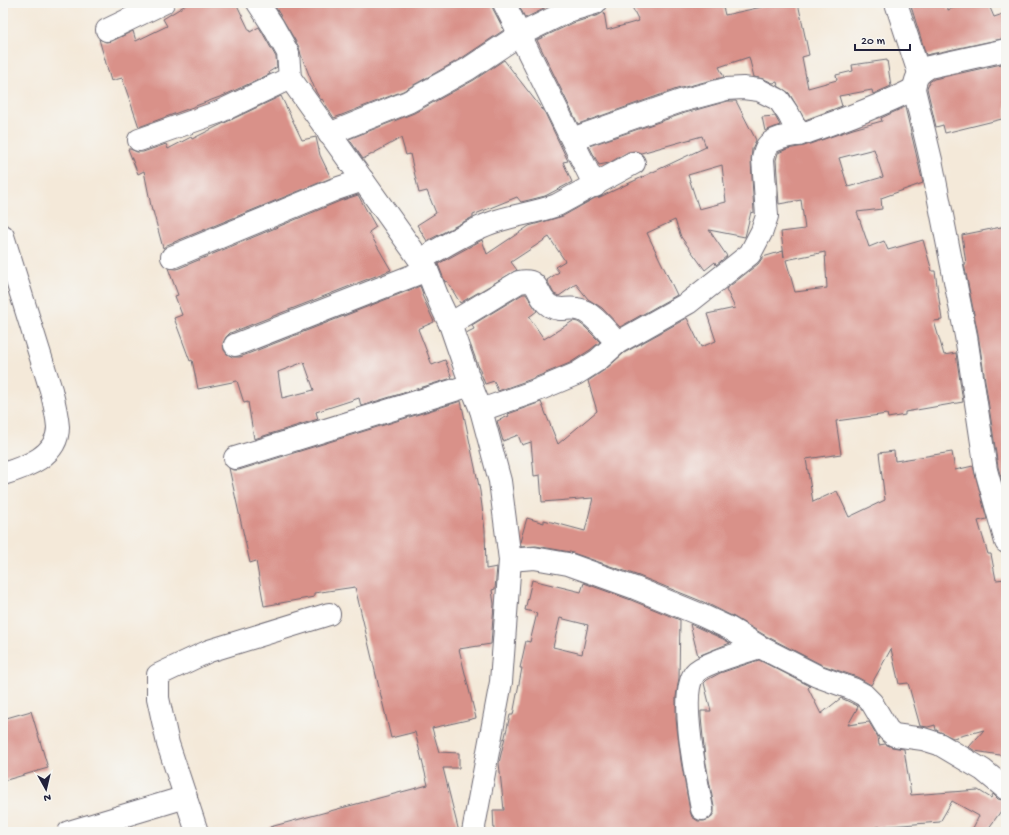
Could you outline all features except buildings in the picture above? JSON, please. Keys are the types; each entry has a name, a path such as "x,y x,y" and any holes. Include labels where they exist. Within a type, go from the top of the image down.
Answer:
{"street":[{"path":"107,30 163,3"},
{"path":"258,3 273,26 288,54 290,78 423,265 450,324 470,385 481,410 500,481 510,560 501,682 473,832"},
{"path":"504,3 595,186"},
{"path":"329,134 408,102 440,85 519,35 568,11 595,3"},
{"path":"896,3 917,81 966,336 986,470 1006,542"},
{"path":"481,410 533,392 576,374 598,360 617,343 688,303 750,254 762,231 766,216 763,159 765,150 769,143 780,137 799,135 847,118 895,98 917,81 929,67 1006,50"},
{"path":"139,140 219,112 290,78"},
{"path":"572,139 681,101 726,89 743,88 759,90 779,100 789,115 799,135"},
{"path":"235,344 423,265 477,228 506,218 551,208 595,186 634,163"},
{"path":"172,257 336,189 363,180"},
{"path":"3,236 51,390 56,410 58,428 56,440 49,452 32,462 3,474"},
{"path":"450,324 519,282 527,280 535,284 548,305 560,310 578,309 588,313 617,343"},
{"path":"235,458 470,385"},
{"path":"510,560 534,558 568,564 635,588 729,628 760,647 817,676 853,689 864,695 872,703 888,730 894,736 923,738 939,744 983,770 1006,789"},
{"path":"197,832 168,744 158,698 158,675 209,651 329,614"},
{"path":"702,809 687,710 689,688 694,673 707,665 760,647"},
{"path":"69,832 186,797"}]}
